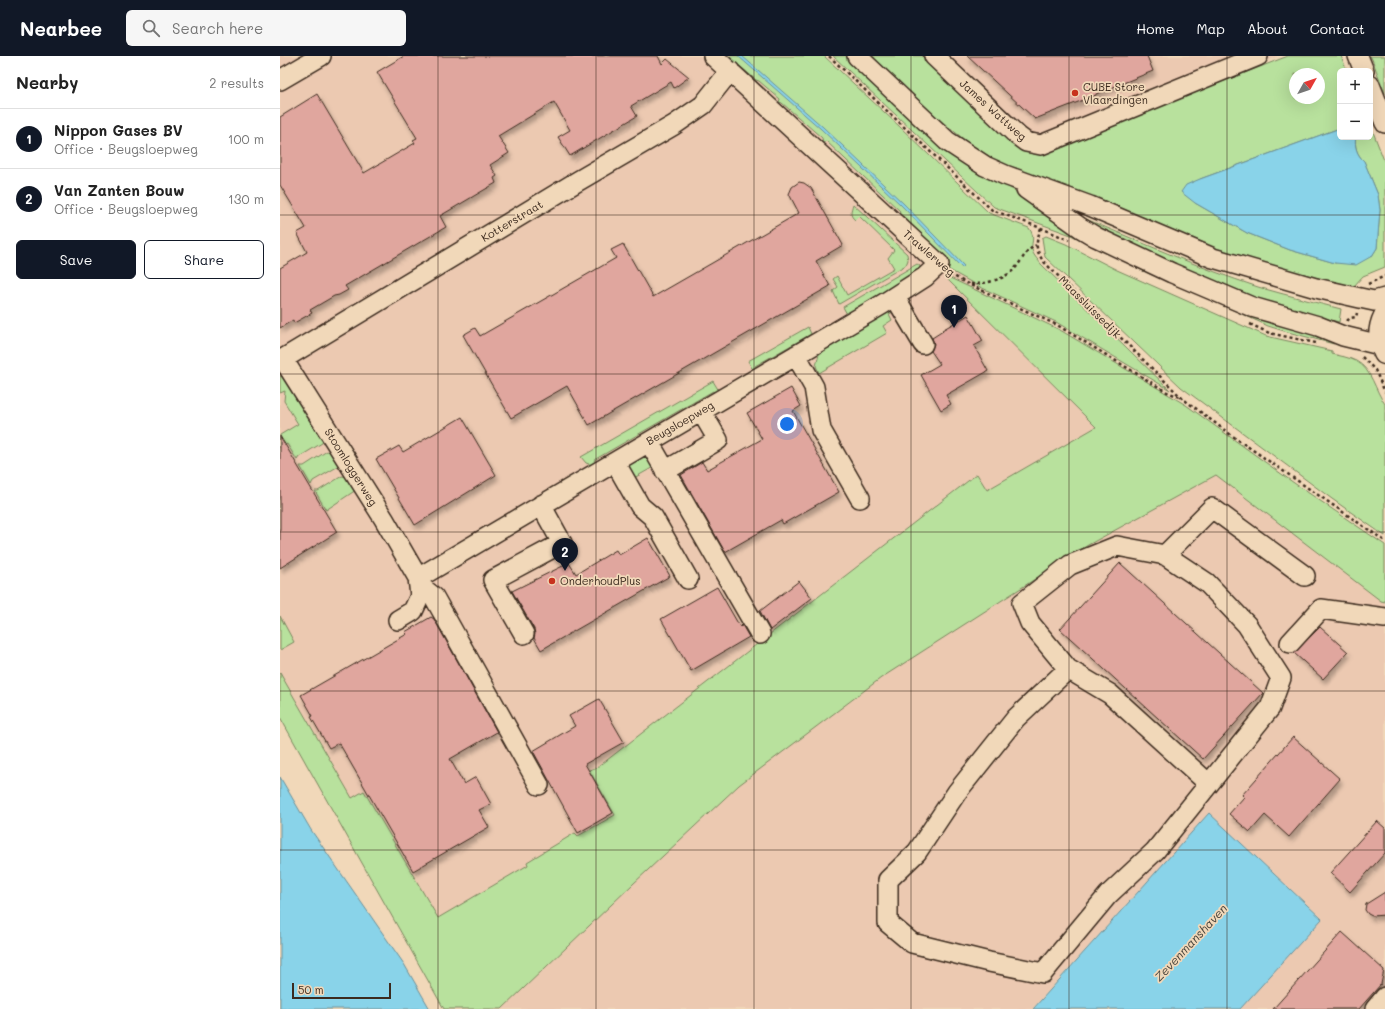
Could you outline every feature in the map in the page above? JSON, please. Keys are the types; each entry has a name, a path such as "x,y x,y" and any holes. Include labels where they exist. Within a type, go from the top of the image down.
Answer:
{"street":[{"path":"280,80 321,56"},
{"name":"Trawlerweg","path":"713,56 939,264"},
{"path":"857,56 947,141 985,166 1005,175 1090,206 1213,258 1316,288 1374,301 1385,298"},
{"name":"James Wattweg","path":"934,56 1018,136 1026,142 1041,144 1258,56"},
{"path":"1358,56 1363,68"},
{"name":"Kotterstraat","path":"281,360 578,181 674,125 703,105 730,71"},
{"path":"1373,93 1385,123"},
{"path":"1005,175 1081,228 1172,273 1252,307 1318,326 1345,329 1384,338"},
{"name":"Beugsloepweg","path":"419,581 541,505 895,297 924,277 939,264"},
{"path":"1316,288 1341,304 1378,311 1385,310"},
{"path":"895,297 922,344"},
{"path":"796,355 814,387 820,430 860,498"},
{"name":"Stoomloggerweg","path":"281,360 384,519 419,581 434,597 539,785"},
{"path":"665,471 718,440 701,411"},
{"path":"648,442 760,634"},
{"path":"615,462 640,506 654,517 688,579"},
{"path":"524,634 493,580 562,543 541,505"},
{"path":"1165,555 1212,508 1305,576"},
{"path":"1068,669 1016,718 957,792 917,852 888,880 888,923 912,943 989,962 1043,973 1108,895 1155,852 1270,708 1280,678 1247,625 1207,583 1165,555 1117,546 1070,565 1022,603 1030,622 1068,669 1110,694 1209,784"},
{"path":"398,620 413,611 420,596 419,581"},
{"path":"1290,642 1321,609 1385,618"},
{"path":"1375,1009 1385,998"}],"path":[{"path":"829,56 992,210 1041,228 1036,245 1023,255 1012,272 990,282 968,284"},
{"name":"Maassluissedijk","path":"1036,245 1037,251 1043,261 1182,398 1231,435 1385,541"},
{"name":"Trawlerweg","path":"939,264 948,273 968,284 1057,324 1167,392 1182,398"},
{"path":"1360,356 1375,370 1385,392"}],"shaded area":[{"path":"280,56 736,56 821,130 980,293 1385,603 1385,1009 1240,1009 1322,918 1209,813 1032,1009 449,1009 280,696"},
{"path":"912,56 1278,56 1055,160"}],"green space":[{"path":"728,56 824,56 989,213 1029,228 1033,238 1033,253 1041,264 1170,390 1056,322 978,286 951,271 946,267 940,252 903,216 899,217 897,215 900,211 826,141 823,143 822,138 779,102 780,99"},
{"path":"833,56 850,56 974,165 1023,196 1335,338 1334,344 1268,326 1150,274 1071,235 994,207"},
{"path":"868,56 922,56 1005,134 1060,145 1288,56 1341,56 1346,68 1337,68 1337,129 1200,179 1195,203 1247,233 1290,250 1335,263 1372,256 1377,248 1380,210 1378,195 1364,161 1358,153 1355,144 1356,140 1373,140 1373,132 1385,163 1385,267 1363,276 1354,286 1350,287 1244,264 1033,177 995,160 966,141 929,111"},
{"path":"1370,56 1385,56 1385,94 1372,59"},
{"path":"853,204 907,254 908,260 906,265 839,304 833,291 838,287 833,279 837,276 847,295 894,268 888,258 894,250 859,216 855,220 853,218 851,213"},
{"path":"1079,216 1235,279 1268,290 1341,309 1339,322 1280,307 1227,290 1144,255"},
{"path":"1046,236 1066,244 1117,270 1266,336 1332,351 1332,354 1350,358 1366,369 1385,404 1385,536 1332,499 1181,387 1045,257 1042,238"},
{"path":"917,264 920,266 919,275 890,289 856,309 854,315 848,316 843,307"},
{"path":"948,277 1060,330 1186,405 1294,483 1385,545 1385,602 1381,601 1216,475 1088,545 881,678 739,785 502,1009 444,1009 280,717 280,673 352,798 364,791 438,918 528,865 527,862 575,833 578,836 615,815 589,770 598,767 977,474 987,490 1096,427 947,279"},
{"path":"892,309 893,312 889,314 892,320 883,326 887,333 819,373 816,366 820,350"},
{"path":"808,327 811,334 755,366 758,370 753,370 748,361"},
{"path":"280,376 290,380 324,440 322,443 299,457 297,460 287,444 280,448 280,435 298,424 284,401 285,391 280,393"},
{"path":"713,381 719,391 716,394 713,391 594,460 596,463 592,465 586,463 581,457"},
{"path":"649,450 657,465 634,478 628,467 630,461"},
{"path":"327,451 333,452 339,463 337,467 313,481 311,485 300,466 304,466"},
{"path":"342,476 347,477 356,490 326,510 315,491 318,491"},
{"path":"280,616 294,642 280,650"}],"water":[{"path":"738,56 742,56 823,127 904,204 964,266 962,268 901,205 821,129"},
{"path":"1337,129 1337,140 1356,140 1357,150 1364,161 1378,195 1380,210 1377,248 1372,256 1356,265 1335,263 1290,250 1247,233 1195,203 1181,192 1186,185"},
{"path":"280,777 311,830 404,964 430,1009 280,1009"},
{"name":"Zevenmanshaven","path":"1209,813 1322,919 1240,1009 1033,1009"}],"building":[{"path":"404,56 658,56 662,64 667,59 689,77 674,88 671,82 631,106 637,116 570,156 558,137 570,130 554,102 498,136 509,153 490,165 497,176 494,178 496,183 440,216 446,227 345,286 348,290 334,296 310,310 312,313 294,323 293,320 280,328 280,268 307,252 297,233 306,228 280,185 280,117 317,94 364,173 415,143 413,140 417,138 377,72"},
{"path":"967,56 1147,56 1153,71 1035,119"},
{"path":"799,182 804,183 811,188 843,245 816,261 830,286 589,425 567,386 511,418 463,335 475,328 480,336 616,258 611,250 623,244 653,297 799,213 789,194 792,187"},
{"path":"968,315 983,341 974,346 988,371 946,395 951,404 941,410 921,375 940,364 931,351 934,344 932,338 943,331 942,330"},
{"path":"791,388 801,406 793,411 839,492 783,524 781,520 725,552 681,475 702,462 707,470 762,439 747,413"},
{"path":"462,417 496,475 415,525 376,459 399,446 403,452"},
{"path":"280,436 337,532 280,568"},
{"path":"648,538 670,576 541,650 534,638 534,629 512,591 569,563 576,574 616,550 619,555"},
{"path":"1120,563 1263,693 1203,759 1060,629"},
{"path":"799,581 812,598 770,630 760,611"},
{"path":"717,587 740,627 742,625 749,637 691,671 661,619"},
{"path":"431,617 434,619 497,732 450,759 464,784 476,777 491,804 479,810 489,827 413,871 339,743 329,748 311,717 313,716 301,695 407,634 405,632"},
{"path":"1320,627 1348,652 1323,679 1294,653"},
{"path":"599,699 624,742 585,764 613,813 578,833 533,751 575,726 569,716"},
{"path":"1293,737 1340,779 1289,837 1265,815 1250,832 1229,814 1244,797 1242,795"},
{"path":"1377,821 1385,828 1385,853 1350,892 1330,873"},
{"path":"1385,892 1385,915 1372,916 1368,914 1365,910 1366,904"},
{"path":"1342,932 1384,970 1381,984 1359,1009 1273,1009"}],"place":[{"name":"CUBE Store Vlaardingen","path":"1075,93"},
{"name":"Nippon Gases BV","path":"954,328"},
{"name":"Van Zanten Bouw","path":"565,571"},
{"name":"OnderhoudPlus","path":"552,581"}]}
